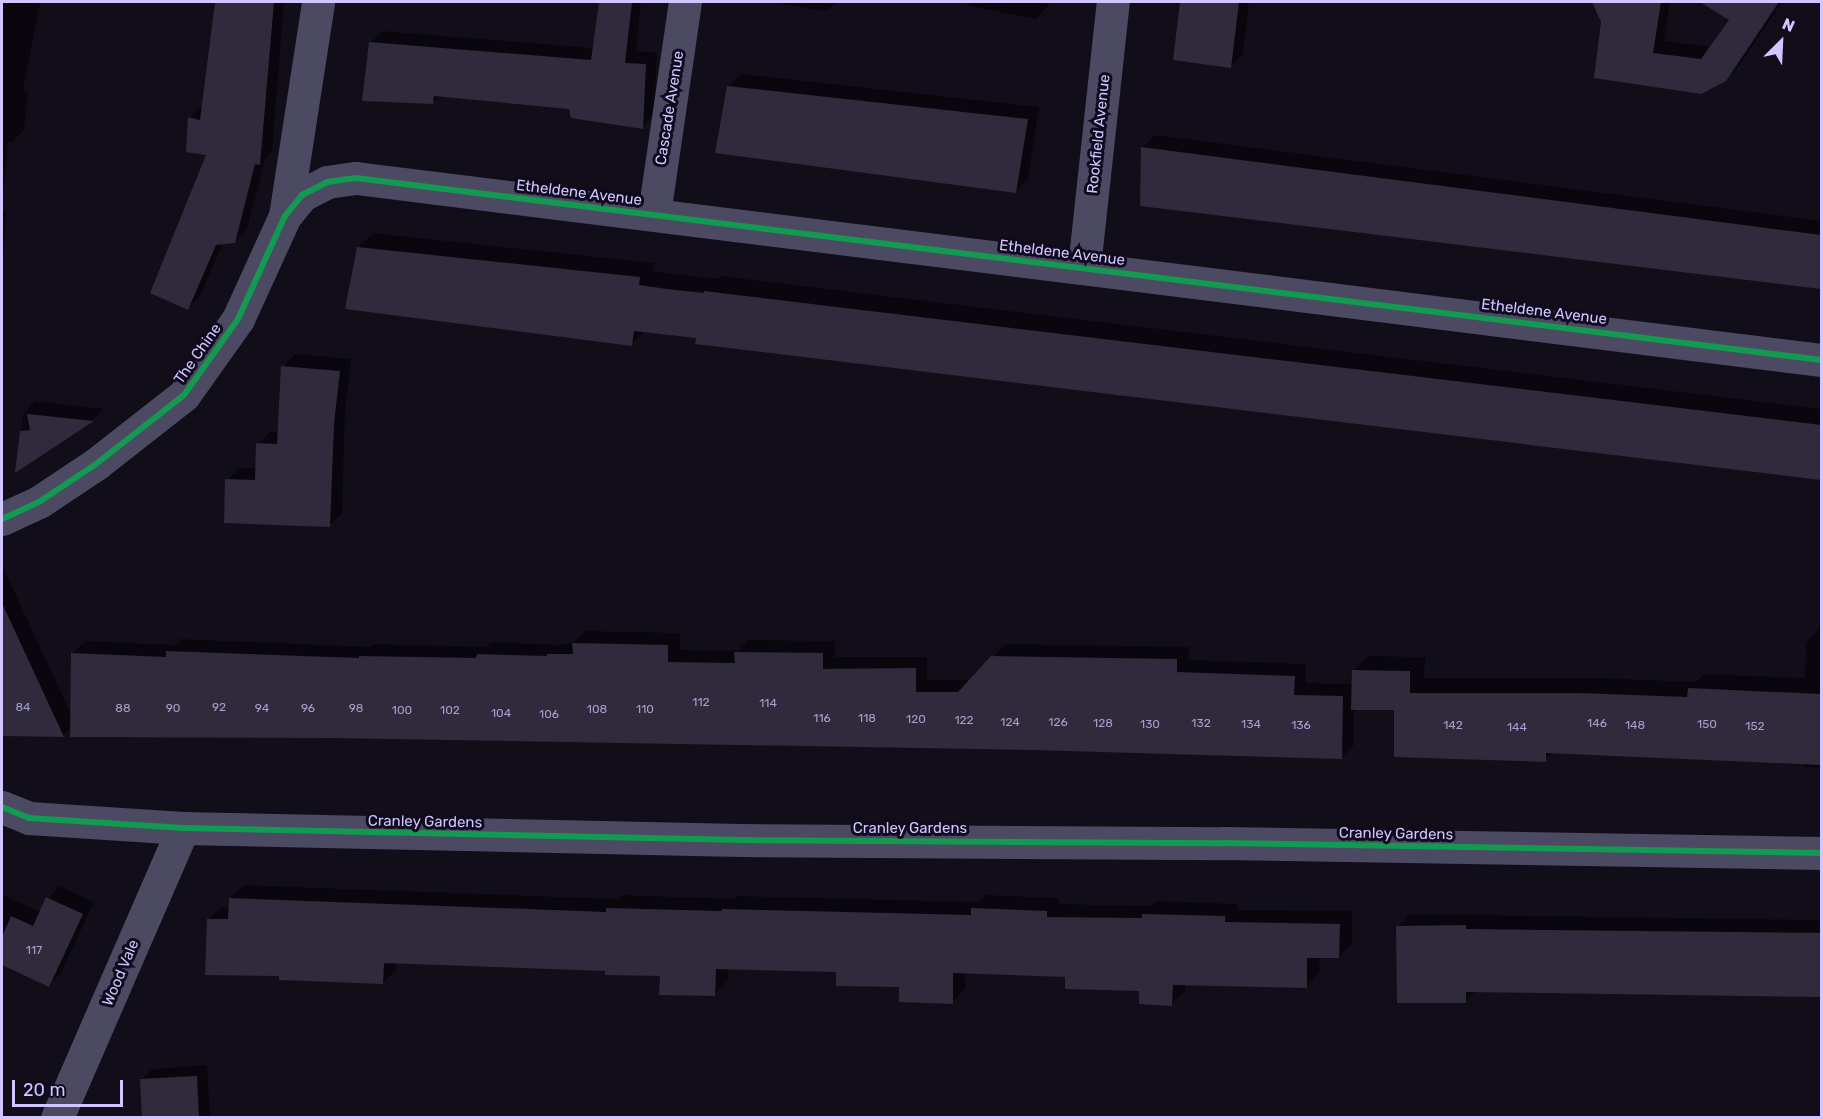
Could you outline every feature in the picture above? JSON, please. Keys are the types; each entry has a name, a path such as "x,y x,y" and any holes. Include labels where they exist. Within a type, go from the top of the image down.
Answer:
{"street":[{"name":"The Chine","path":"2,519 39,502 96,464 184,395 238,319 294,206 318,2"},
{"name":"Cascade Avenue","path":"654,214 686,2"},
{"name":"Rookfield Avenue","path":"1084,267 1113,2"},
{"name":"Etheldene Avenue","path":"294,206 327,182 356,178 1821,360"},
{"name":"Cranley Gardens","path":"2,807 30,818 183,828 729,840 1223,843 1821,853"},
{"name":"Wood Vale","path":"57,1118 183,828"}],"building":[{"path":"215,2 274,2 260,165 255,164 235,243 216,245 188,310 150,293 206,155 186,152 188,117 200,120"},
{"path":"599,2 632,2 625,63 646,64 643,129 571,118 569,109 434,96 433,104 362,101 369,42 591,60"},
{"path":"1180,2 1239,2 1231,68 1173,60"},
{"path":"1592,2 1661,2 1653,53 1701,59 1729,20 1700,2 1779,2 1726,81 1701,94 1594,78 1601,22"},
{"path":"727,86 1028,119 1016,193 715,153"},
{"path":"1141,147 1821,235 1821,289 1140,206"},
{"path":"357,247 640,277 639,285 667,289 704,293 704,291 1821,425 1821,480 695,344 696,338 634,331 632,346 345,309"},
{"path":"281,366 340,371 334,424 330,527 224,523 225,479 255,480 256,443 277,444"},
{"path":"27,414 94,421 15,473 20,431 30,430"},
{"path":"2,603 64,737 2,736"},
{"path":"572,643 668,645 668,662 735,663 734,652 823,653 823,669 916,668 916,692 958,692 991,656 1177,659 1177,672 1295,676 1294,695 1343,696 1342,759 1033,750 331,738 70,737 71,653 166,657 166,651 359,658 359,656 476,658 477,654 547,656 547,654 573,654"},
{"path":"1352,670 1410,671 1410,693 1579,693 1687,697 1688,688 1821,694 1821,765 1546,753 1546,762 1394,757 1394,710 1351,710"},
{"path":"46,897 83,914 49,987 2,965 2,937 11,916 33,926"},
{"path":"229,898 606,912 606,908 971,915 971,908 1047,911 1047,917 1142,918 1142,914 1225,916 1225,922 1340,924 1339,958 1307,958 1307,988 1173,985 1172,1006 1139,1004 1139,991 1065,989 1065,977 953,973 953,1004 899,1002 899,987 836,986 836,972 716,969 715,996 659,995 660,976 605,975 605,971 384,963 383,984 279,980 279,976 205,975 207,919 228,919"},
{"path":"1466,925 1466,929 1821,933 1821,997 1466,992 1466,1003 1397,1003 1396,926"},
{"path":"197,1076 199,1118 142,1118 140,1079"}],"cycle path":[{"path":"2,519 39,502 96,464 184,395 238,319 285,216 302,195 327,182 356,178 1822,360"},
{"path":"2,807 29,818 183,828 741,840 1223,843 1822,853"}]}
